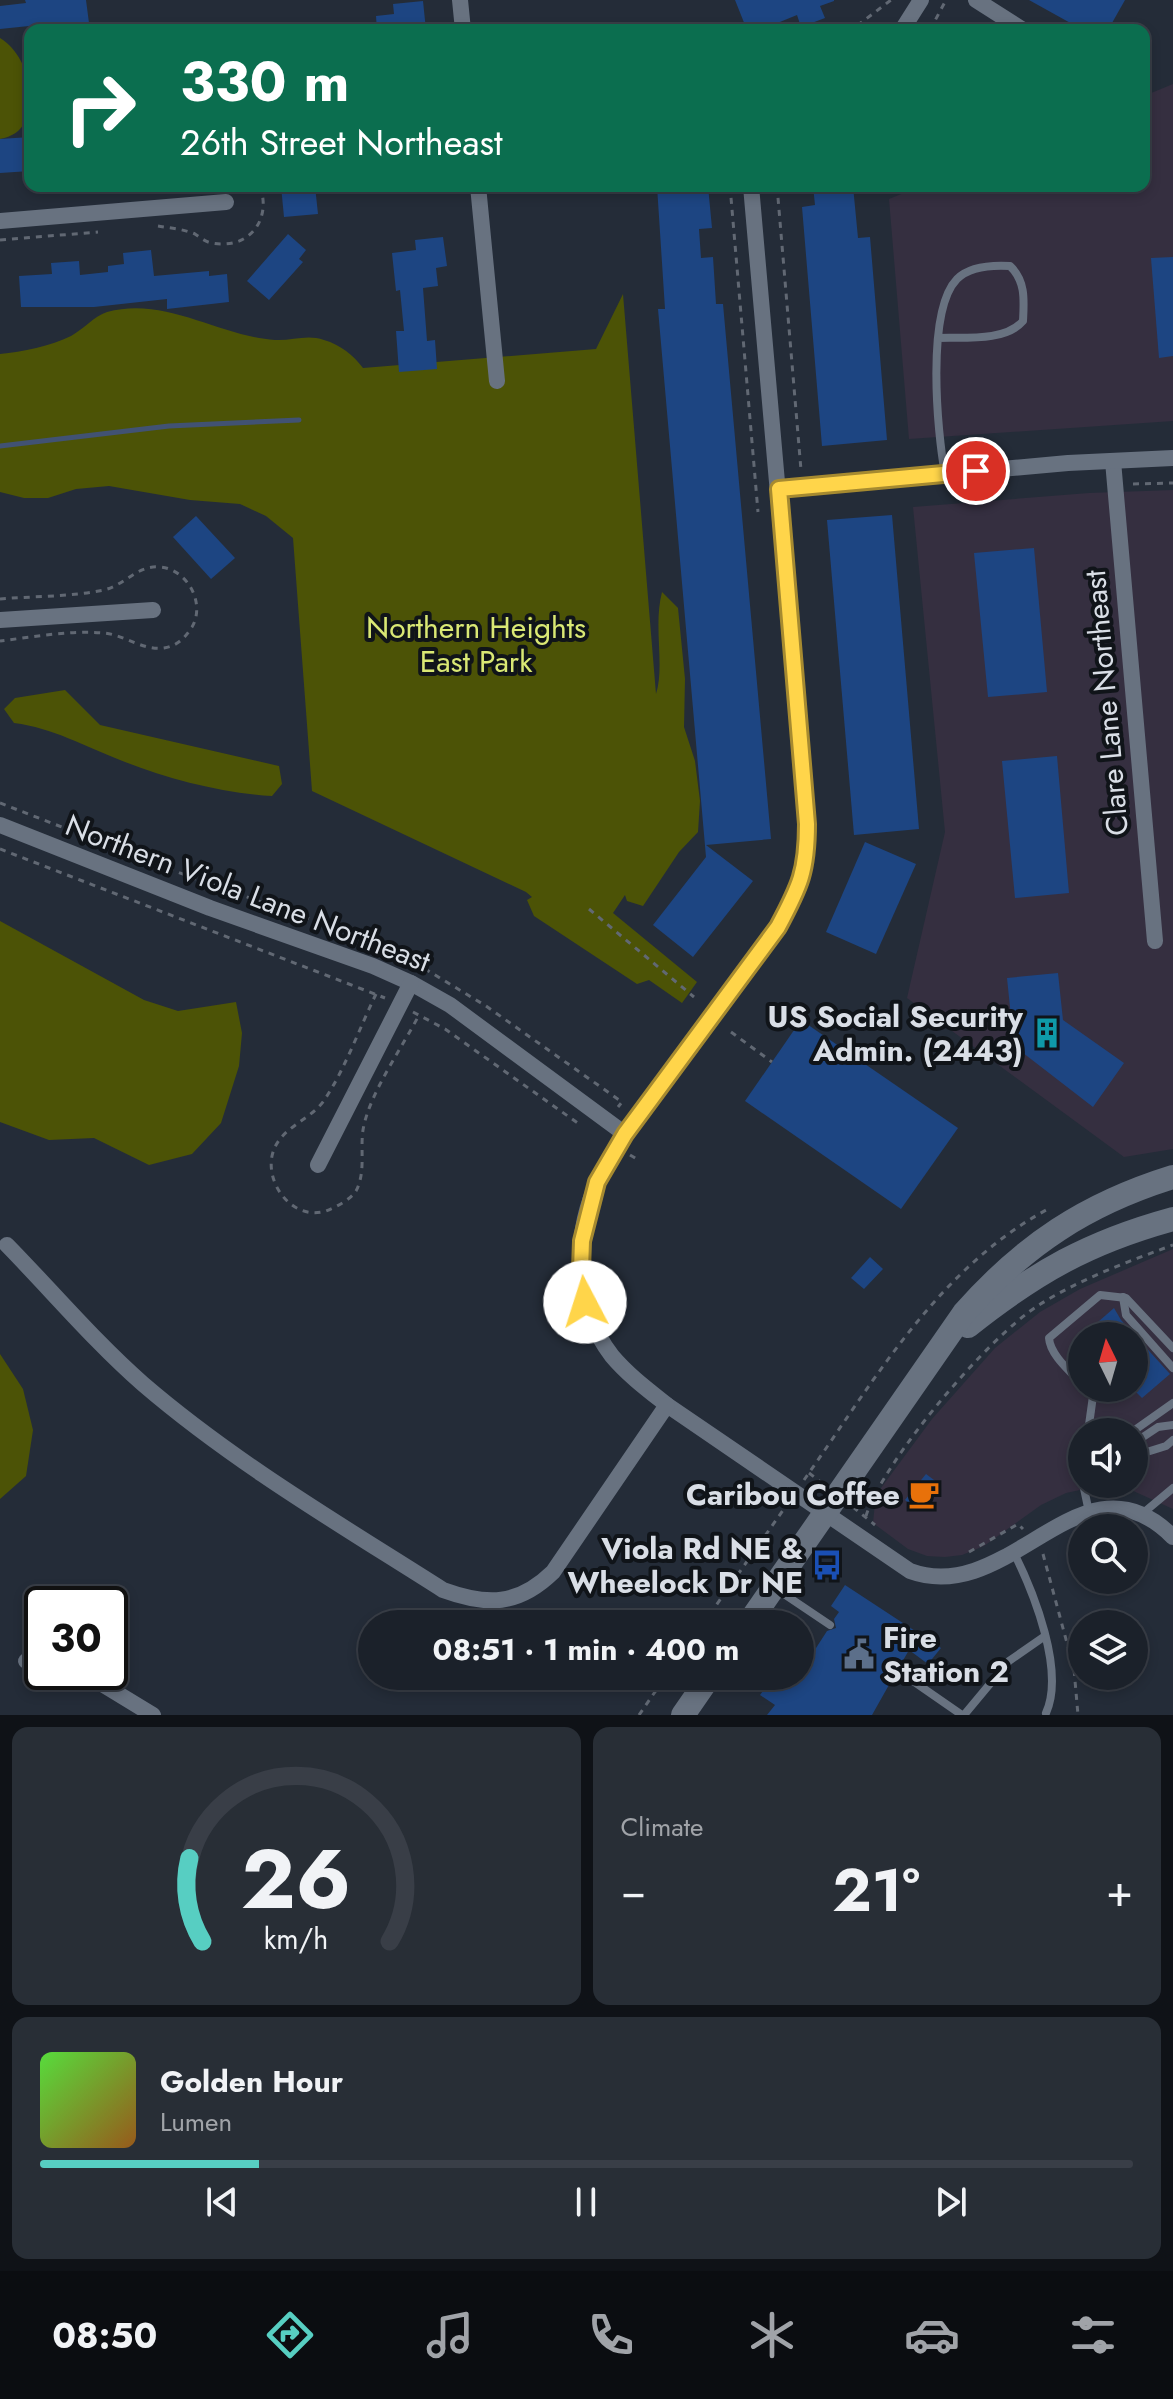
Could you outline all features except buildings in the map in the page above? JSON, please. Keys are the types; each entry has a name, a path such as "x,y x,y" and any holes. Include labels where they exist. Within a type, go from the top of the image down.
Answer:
{"main road":[{"path":"758,1610 913,1384 944,1345 964,1313 995,1278 1026,1250 1113,1198 1173,1177"},
{"path":"944,1345 1016,1287 1049,1267 1116,1236 1173,1219"},
{"path":"683,1715 700,1690"}],"street":[{"path":"460,0 462,24"},
{"path":"907,24 921,0"},
{"path":"976,0 1014,24"},
{"path":"479,192 497,381"},
{"path":"752,192 807,824 807,862 798,890 778,927 625,1134 597,1182 587,1213 581,1270 585,1302 611,1354 633,1378 667,1405 893,1561 924,1576 961,1577 979,1571 1014,1553 1053,1527 1089,1512 1122,1510 1141,1514"},
{"path":"0,221 226,202"},
{"path":"779,489 1173,458"},
{"name":"Clare Lane Northeast","path":"1113,461 1155,941"},
{"path":"0,620 153,610"},
{"name":"Northern Viola Lane Northeast","path":"0,825 411,983 450,1005 625,1134"},
{"path":"318,1165 411,983"},
{"path":"7,1245 141,1382 188,1421 279,1486 443,1590 468,1599 491,1600 534,1591 553,1572 667,1405"},
{"path":"1148,1518 1173,1537"},
{"path":"112,1690 153,1715"}],"lane":[{"path":"938,338 991,335 1017,329 1023,321 1024,294 1019,274 1010,266 977,268 959,277 945,295 938,338 941,449 945,474"},
{"path":"1068,1367 1049,1344 1049,1338 1100,1295 1123,1297 1173,1348"},
{"path":"1123,1297 1126,1315 1173,1368"},
{"path":"1148,1421 1173,1403"},
{"path":"1148,1434 1158,1427 1173,1425"},
{"path":"1148,1452 1166,1446 1173,1440"},
{"path":"1141,1514 1173,1488"},
{"path":"1086,1498 1089,1512"},
{"path":"1014,1553 1045,1636 1052,1693 1046,1713"},
{"path":"774,1587 830,1625"},
{"path":"897,1670 963,1715 1009,1661 1045,1636"}],"path":[{"path":"859,24 891,0"},
{"path":"933,24 946,0"},
{"path":"159,226 194,234 209,243 245,240 258,228 263,214 262,192"},
{"path":"731,192 758,512"},
{"path":"778,192 800,460"},
{"path":"0,240 111,230"},
{"path":"1116,485 1173,483"},
{"path":"0,849 376,994"},
{"path":"589,909 694,997"},
{"path":"419,1015 445,1029 583,1126"},
{"path":"731,1032 772,1062"},
{"path":"883,1531 866,1516 873,1494 931,1412 995,1343 1036,1306 1078,1283 1173,1245"},
{"path":"713,1610 780,1513"},
{"path":"962,1555 984,1546 1018,1524 1046,1557 1074,1669 1078,1715"},
{"path":"639,1715 656,1690"}],"shaded area":[{"path":"1173,84 1173,421 909,439 889,199 906,192 1150,192 1150,94"},
{"path":"1173,490 1173,1149 1124,1157 907,998 945,832 913,507 1089,493"},
{"path":"1173,1249 1173,1509 1148,1498 1148,1418 1068,1418 1068,1493 1041,1505 984,1546 962,1555 927,1556 908,1549 873,1523 875,1503 881,1488 932,1419 995,1348 1040,1312 1080,1289"}],"green space":[{"path":"0,38 11,47 24,68 24,124 15,133 0,139"},
{"name":"Northern Heights East Park","path":"623,294 656,694 662,592 678,608 685,679 684,727 695,761 700,801 698,832 679,852 643,906 627,901 625,895 613,913 697,982 682,1003 649,980 637,984 534,916 527,900 532,897 526,892 312,791 293,538 266,516 240,504 190,500 109,486 76,489 48,498 24,498 0,492 0,354 63,340 107,312 129,308 150,309 254,337 275,340 318,338 341,348 363,368 596,349"},
{"path":"65,690 100,725 279,766 282,784 272,796 234,792 176,779 55,733 14,723 4,709 15,698"},
{"path":"0,921 144,1000 178,1011 236,1002 242,1033 239,1066 221,1123 192,1154 149,1165 94,1138 49,1140 0,1122"},
{"path":"0,1354 23,1389 33,1430 26,1476 0,1499"}],"waterway":[{"path":"0,446 169,426 299,420"}],"place":[{"name":"US Social Security Admin. (2443)","path":"1047,1033"},
{"name":"Caribou Coffee","path":"924,1494"},
{"name":"Viola Rd NE & Wheelock Dr NE","path":"827,1565"},
{"name":"Fire Station 2","path":"859,1654"}],"route":[{"path":"585,1302 581,1270 582,1241 597,1182 625,1134 778,927 798,890 807,862 807,824 779,489 976,471"}]}
